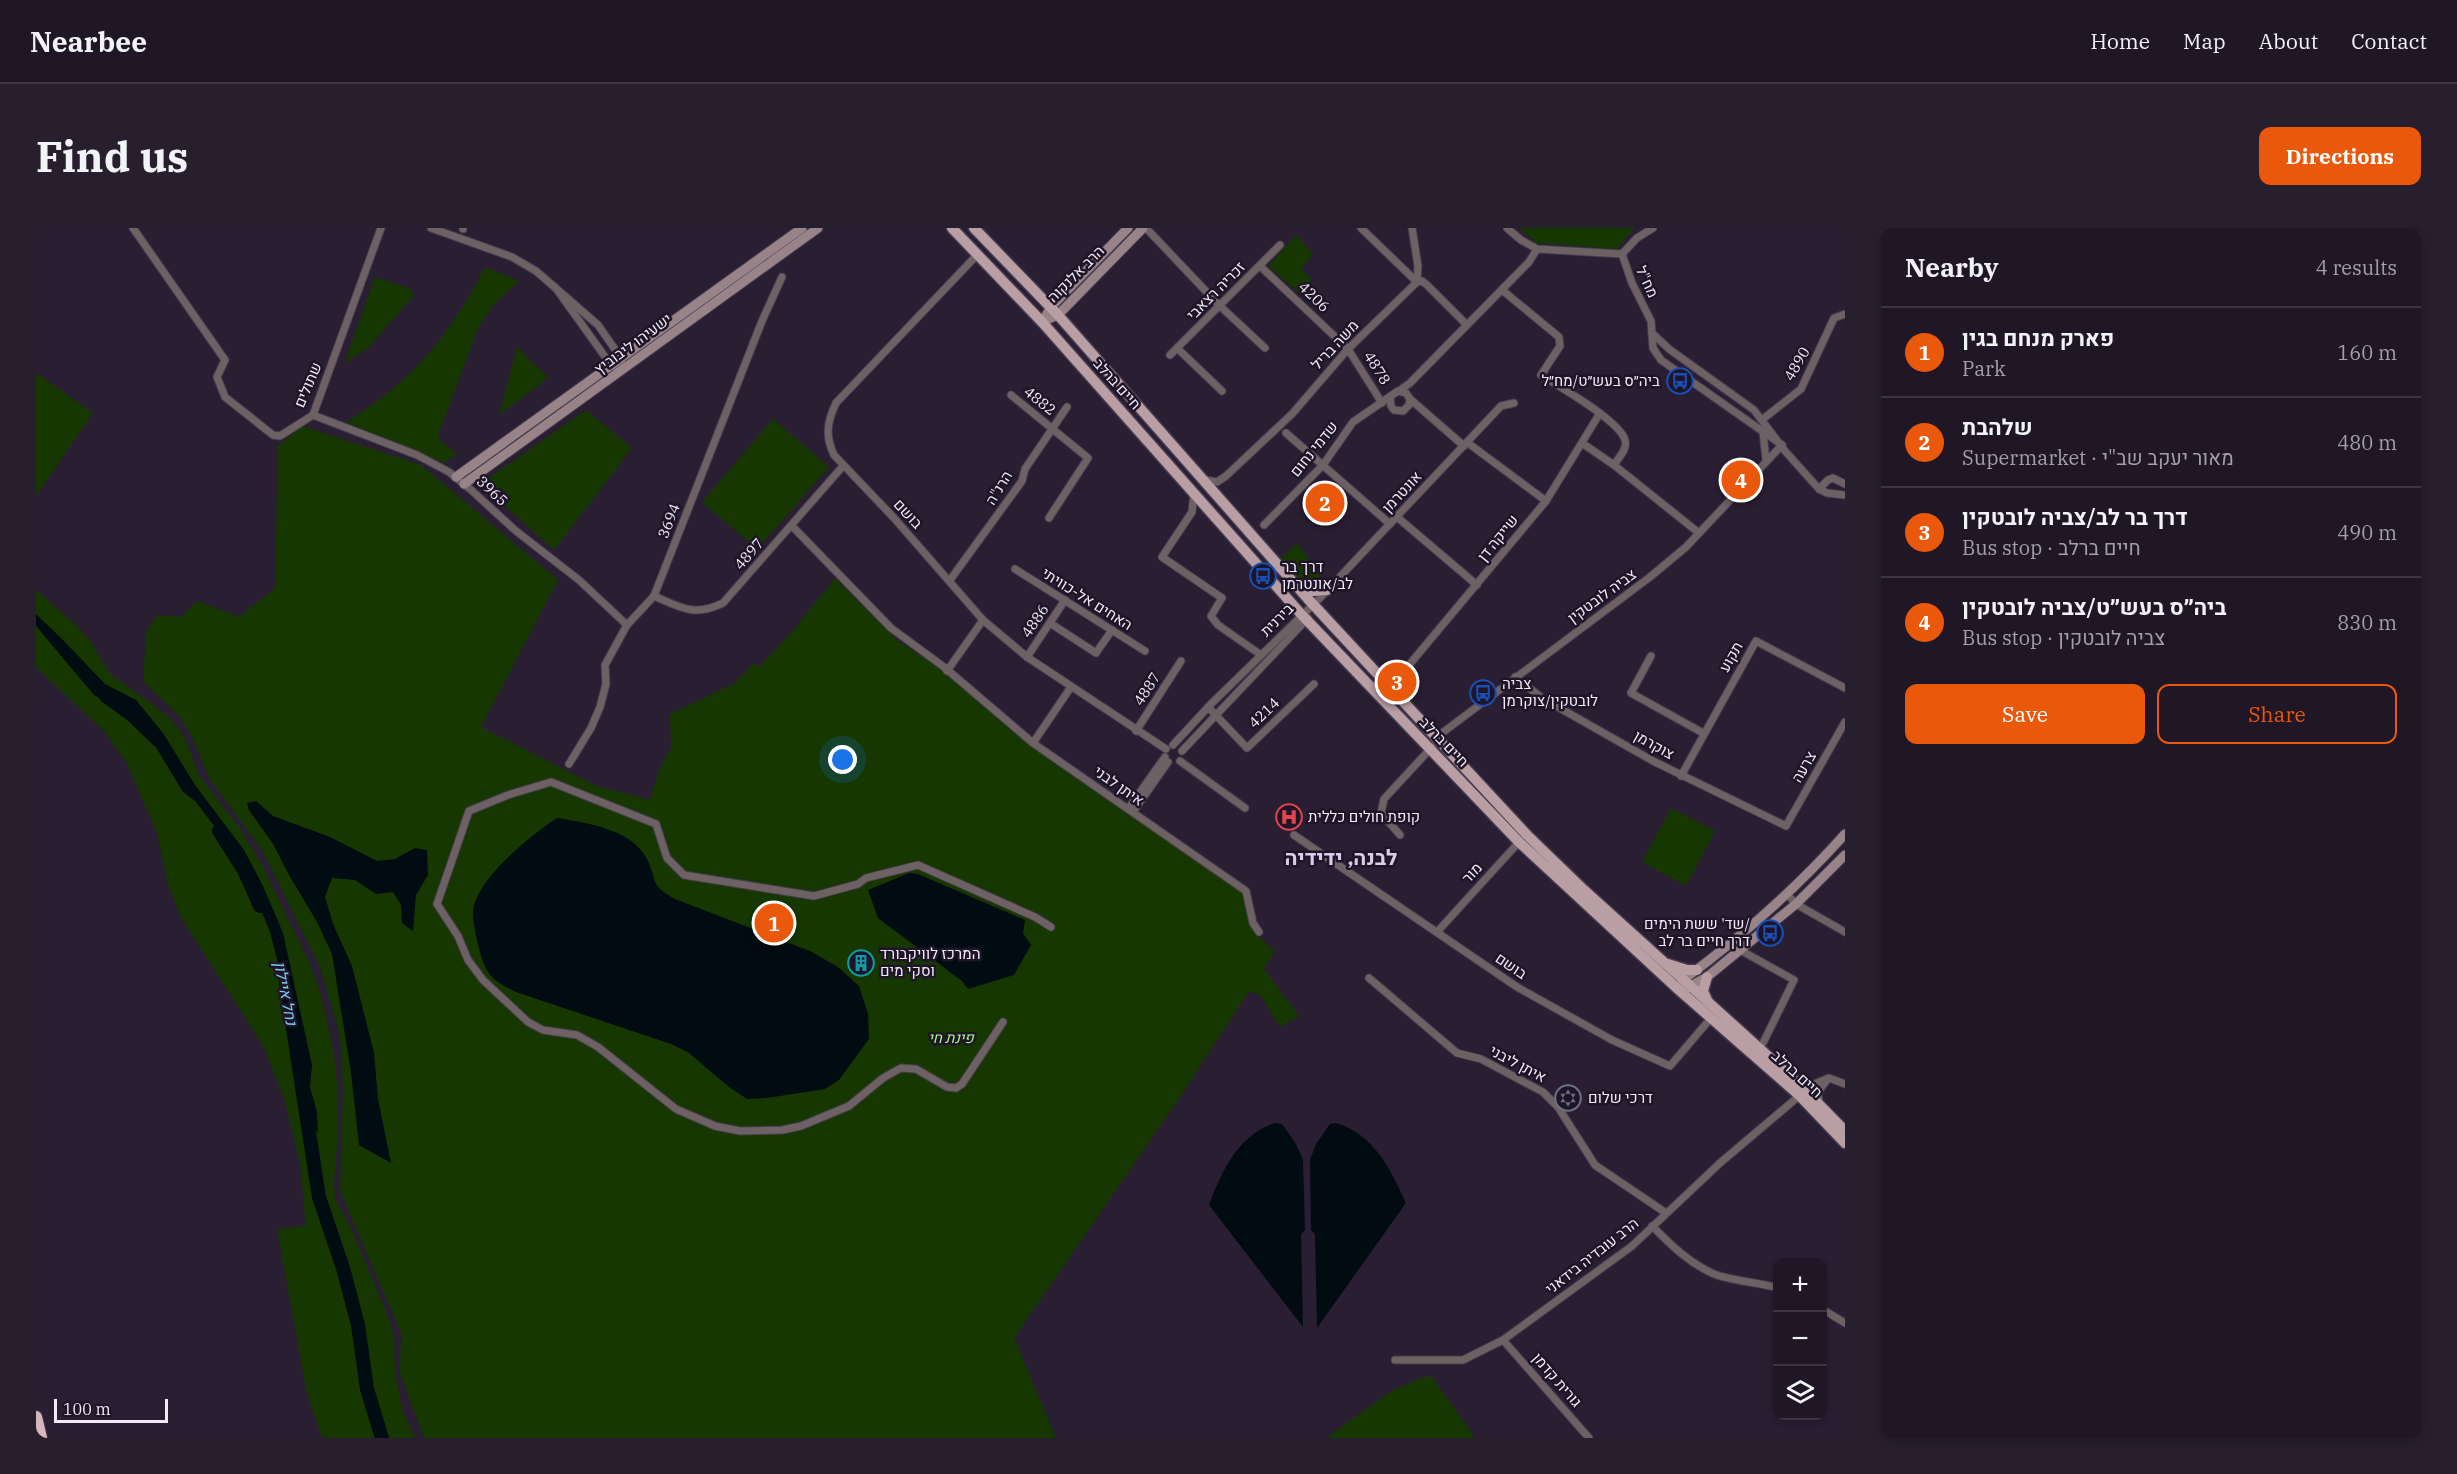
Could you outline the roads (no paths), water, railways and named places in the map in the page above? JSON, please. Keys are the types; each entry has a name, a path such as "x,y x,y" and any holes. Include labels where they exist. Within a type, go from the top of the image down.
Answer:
{"highway":[{"path":"36,1417 41,1438"}],"main road":[{"name":"חיים ברלב","path":"952,228 1042,322 1304,617 1519,842 1684,986 1709,1005 1802,1093 1845,1143"},
{"name":"חיים ברלב","path":"974,228 1054,311 1296,586 1523,830 1662,961 1711,1018 1802,1093 1819,1103 1845,1131"},
{"path":"1296,586 1313,591 1327,590"},
{"path":"1662,961 1687,970 1696,970"},
{"path":"1707,977 1703,991 1709,1005"}],"street":[{"name":"שתולים","path":"133,228 225,360 217,377 225,397 273,435 280,436 313,415 381,228"},
{"path":"431,228 517,259 536,271 555,287 598,325 621,358 622,370 611,365 555,287"},
{"name":"ישעיהו ליבוביץ","path":"456,477 802,228"},
{"name":"ישעיהו ליבוביץ","path":"464,484 818,228"},
{"name":"הרב אלנקוה","path":"1054,311 1128,228"},
{"path":"1144,228 1220,306 1265,348"},
{"name":"הרב אלנקוה","path":"1042,322 1144,228"},
{"path":"1361,228 1417,282 1422,281 1427,285 1467,325"},
{"path":"1412,228 1418,266 1417,282"},
{"path":"1507,228 1521,240 1537,249"},
{"path":"1622,254 1636,238 1653,228"},
{"name":"זכריה רצאבי","path":"1170,355 1280,245"},
{"name":"מח\"ל","path":"1537,249 1622,254 1632,283 1651,321 1653,348 1661,360 1782,445"},
{"name":"שדמי נחום","path":"1264,525 1323,465 1353,422 1410,383 1529,262 1537,249"},
{"name":"בושם","path":"977,255 836,404 827,430 831,450 843,466 950,580 983,620 1027,657 1136,731 1182,751"},
{"name":"4206","path":"1260,266 1348,349"},
{"name":"3694","path":"569,764 591,728 600,707 606,684 605,665 627,626 654,596 762,321 782,277"},
{"name":"משה בריל","path":"1226,476 1292,414 1348,349 1417,282"},
{"path":"1502,290 1559,337 1560,345 1541,375 1600,413 1624,437 1626,443 1624,449 1614,465"},
{"name":"4890","path":"1763,419 1801,389 1834,318 1843,314"},
{"name":"מח\"ל","path":"1652,333 1669,349 1746,403 1763,419 1820,489"},
{"path":"1178,348 1222,391"},
{"name":"4878","path":"1348,349 1382,403"},
{"path":"1398,391 1406,393 1410,399 1466,445 1546,501"},
{"name":"4882","path":"1011,395 1088,458 1049,518"},
{"path":"1390,397 1391,406 1399,411 1406,410 1410,399"},
{"name":"אונטרמן","path":"1313,604 1501,406 1514,403"},
{"name":"הרנ\"ה","path":"950,580 1022,481 1024,469 1067,407"},
{"name":"שייקה דן","path":"1404,671 1546,501 1600,413"},
{"name":"3965","path":"313,415 417,455 456,477 506,523 590,590 627,626"},
{"path":"1764,432 1766,460"},
{"path":"1286,433 1390,524"},
{"path":"1582,443 1614,465 1699,533"},
{"name":"צביה לובטקין","path":"1400,834 1381,813 1384,799 1437,736 1650,578 1699,533 1782,445"},
{"name":"4897","path":"654,596 688,611 707,611 723,603 843,466"},
{"path":"1201,478 1213,482 1226,476"},
{"path":"1220,499 1220,490 1226,476"},
{"path":"1845,484 1833,478 1820,489 1827,493 1845,495"},
{"path":"1194,494 1192,512 1162,556 1222,598 1211,616 1218,625 1261,655"},
{"path":"1192,512 1207,508"},
{"path":"1397,517 1477,585"},
{"name":"איתן לבני","path":"792,526 891,628 947,671 1033,743 1246,891 1253,923 1259,932"},
{"name":"האחים אל-כוויתי","path":"1015,569 1145,651"},
{"name":"4886","path":"1027,657 1065,600"},
{"name":"בירנית","path":"1182,751 1304,617 1313,604"},
{"name":"בירנית","path":"1170,747 1261,655 1304,617"},
{"path":"947,671 983,620"},
{"path":"1050,623 1096,653 1112,630"},
{"name":"תקוע","path":"1682,776 1703,733 1756,641 1845,688"},
{"path":"1651,656 1631,693 1703,733"},
{"name":"4887","path":"1136,731 1181,662"},
{"name":"צוקרמן","path":"1515,677 1542,698 1682,776 1786,826"},
{"name":"4214","path":"1208,708 1247,748 1314,684"},
{"path":"1033,743 1071,687"},
{"name":"צרעה","path":"1786,826 1845,722"},
{"path":"1130,811 1166,760 1170,747"},
{"path":"1166,760 1175,764 1180,761 1182,751"},
{"path":"1180,761 1245,808"},
{"path":"1003,1022 962,1084 956,1088 947,1087 916,1069 901,1068 883,1078 849,1106 801,1126 782,1130 740,1131 715,1126 676,1109 598,1047 577,1035 543,1030 528,1022 483,980 468,960 458,936 437,904 469,811 500,798 551,782 657,824 667,858 684,875 814,896 858,884 866,878 918,865 1035,917 1051,927"},
{"name":"מור","path":"1437,932 1519,842 1523,830"},
{"path":"1684,986 1696,970 1787,894 1845,834"},
{"name":"בושם","path":"1294,835 1517,987 1612,1040 1670,1066 1711,1018"},
{"path":"1684,986 1707,977 1796,904 1845,855"},
{"path":"1787,894 1796,904 1845,932"},
{"path":"1740,950 1794,980 1763,1042"},
{"name":"איתן ליבני","path":"1369,978 1457,1053 1481,1059 1543,1092 1558,1107 1595,1166 1666,1213"},
{"path":"1819,1103 1818,1092 1829,1078 1845,1084"},
{"name":"הרב עובדיה בידאני","path":"1395,1360 1463,1360 1503,1340 1632,1246 1720,1163 1802,1093 1819,1080 1829,1078"},
{"path":"1652,1226 1683,1257 1716,1275 1773,1286"},
{"path":"1827,1312 1845,1323"},
{"name":"גורית קדמן","path":"1503,1340 1589,1438"}],"water":[{"path":"36,614 105,684 136,700 163,733 195,785 244,850 263,886 283,933 312,1065 310,1087 317,1112 318,1133 310,1121 304,1063 270,932 241,861 195,801 183,792 136,714 94,695 36,626"},
{"path":"256,801 273,816 330,837 377,861 395,859 415,848 427,850 428,875 416,895 413,931 402,923 401,905 393,892 376,894 355,880 332,878 325,897 333,924 352,966 374,1053 378,1099 391,1163 359,1145 351,1072 332,954 317,922 273,844 249,810 247,803"},
{"path":"557,818 595,825 620,834 640,849 647,859 657,886 666,894 810,951 838,967 859,986 868,1013 869,1039 839,1080 825,1089 747,1099 689,1053 671,1044 516,992 494,979 486,969 478,944 473,916 476,899 483,886 506,859"},
{"path":"909,873 918,874 1025,920 1023,933 1031,945 1014,975 968,989 962,981 878,918 868,890"},
{"path":"1275,1123 1282,1124 1296,1144 1303,1160 1305,1230 1301,1234 1303,1327 1209,1205 1226,1167 1241,1145 1251,1136"},
{"path":"1336,1123 1349,1128 1371,1144 1387,1166 1406,1203 1317,1328 1315,1234 1311,1230 1310,1160 1316,1144 1330,1124"}],"waterway":[{"name":"נחל איילון","path":"106,696 131,714 158,740"},
{"name":"נחל איילון","path":"219,831 244,870 260,906"},
{"name":"נחל איילון","path":"286,983 319,1197 343,1268 358,1325 367,1389 382,1438"}],"place":[{"name":"ביה״ס בעש״ט/מח״ל","path":"1680,381"},
{"name":"ביה״ס בעש״ט/צביה לובטקין","path":"1741,480"},
{"name":"שלהבת","path":"1325,503"},
{"name":"דרך בר לב/אונטרמן","path":"1263,576"},
{"name":"דרך בר לב/צביה לובטקין","path":"1397,682"},
{"name":"צביה לובטקין/צוקרמן","path":"1483,693"},
{"name":"קופת חולים כללית","path":"1289,817"},
{"name":"פארק מנחם בגין","path":"774,923"},
{"name":"שד' ששת הימים/ דרך חיים בר לב","path":"1770,933"},
{"name":"המרכז לוויקבורד וסקי מים","path":"861,963"},
{"name":"דרכי שלום","path":"1568,1098"}],"district":[{"name":"לבנה, ידידיה","path":"1341,858"}],"park label":[{"name":"פינת חי","path":"951,1038"}]}
